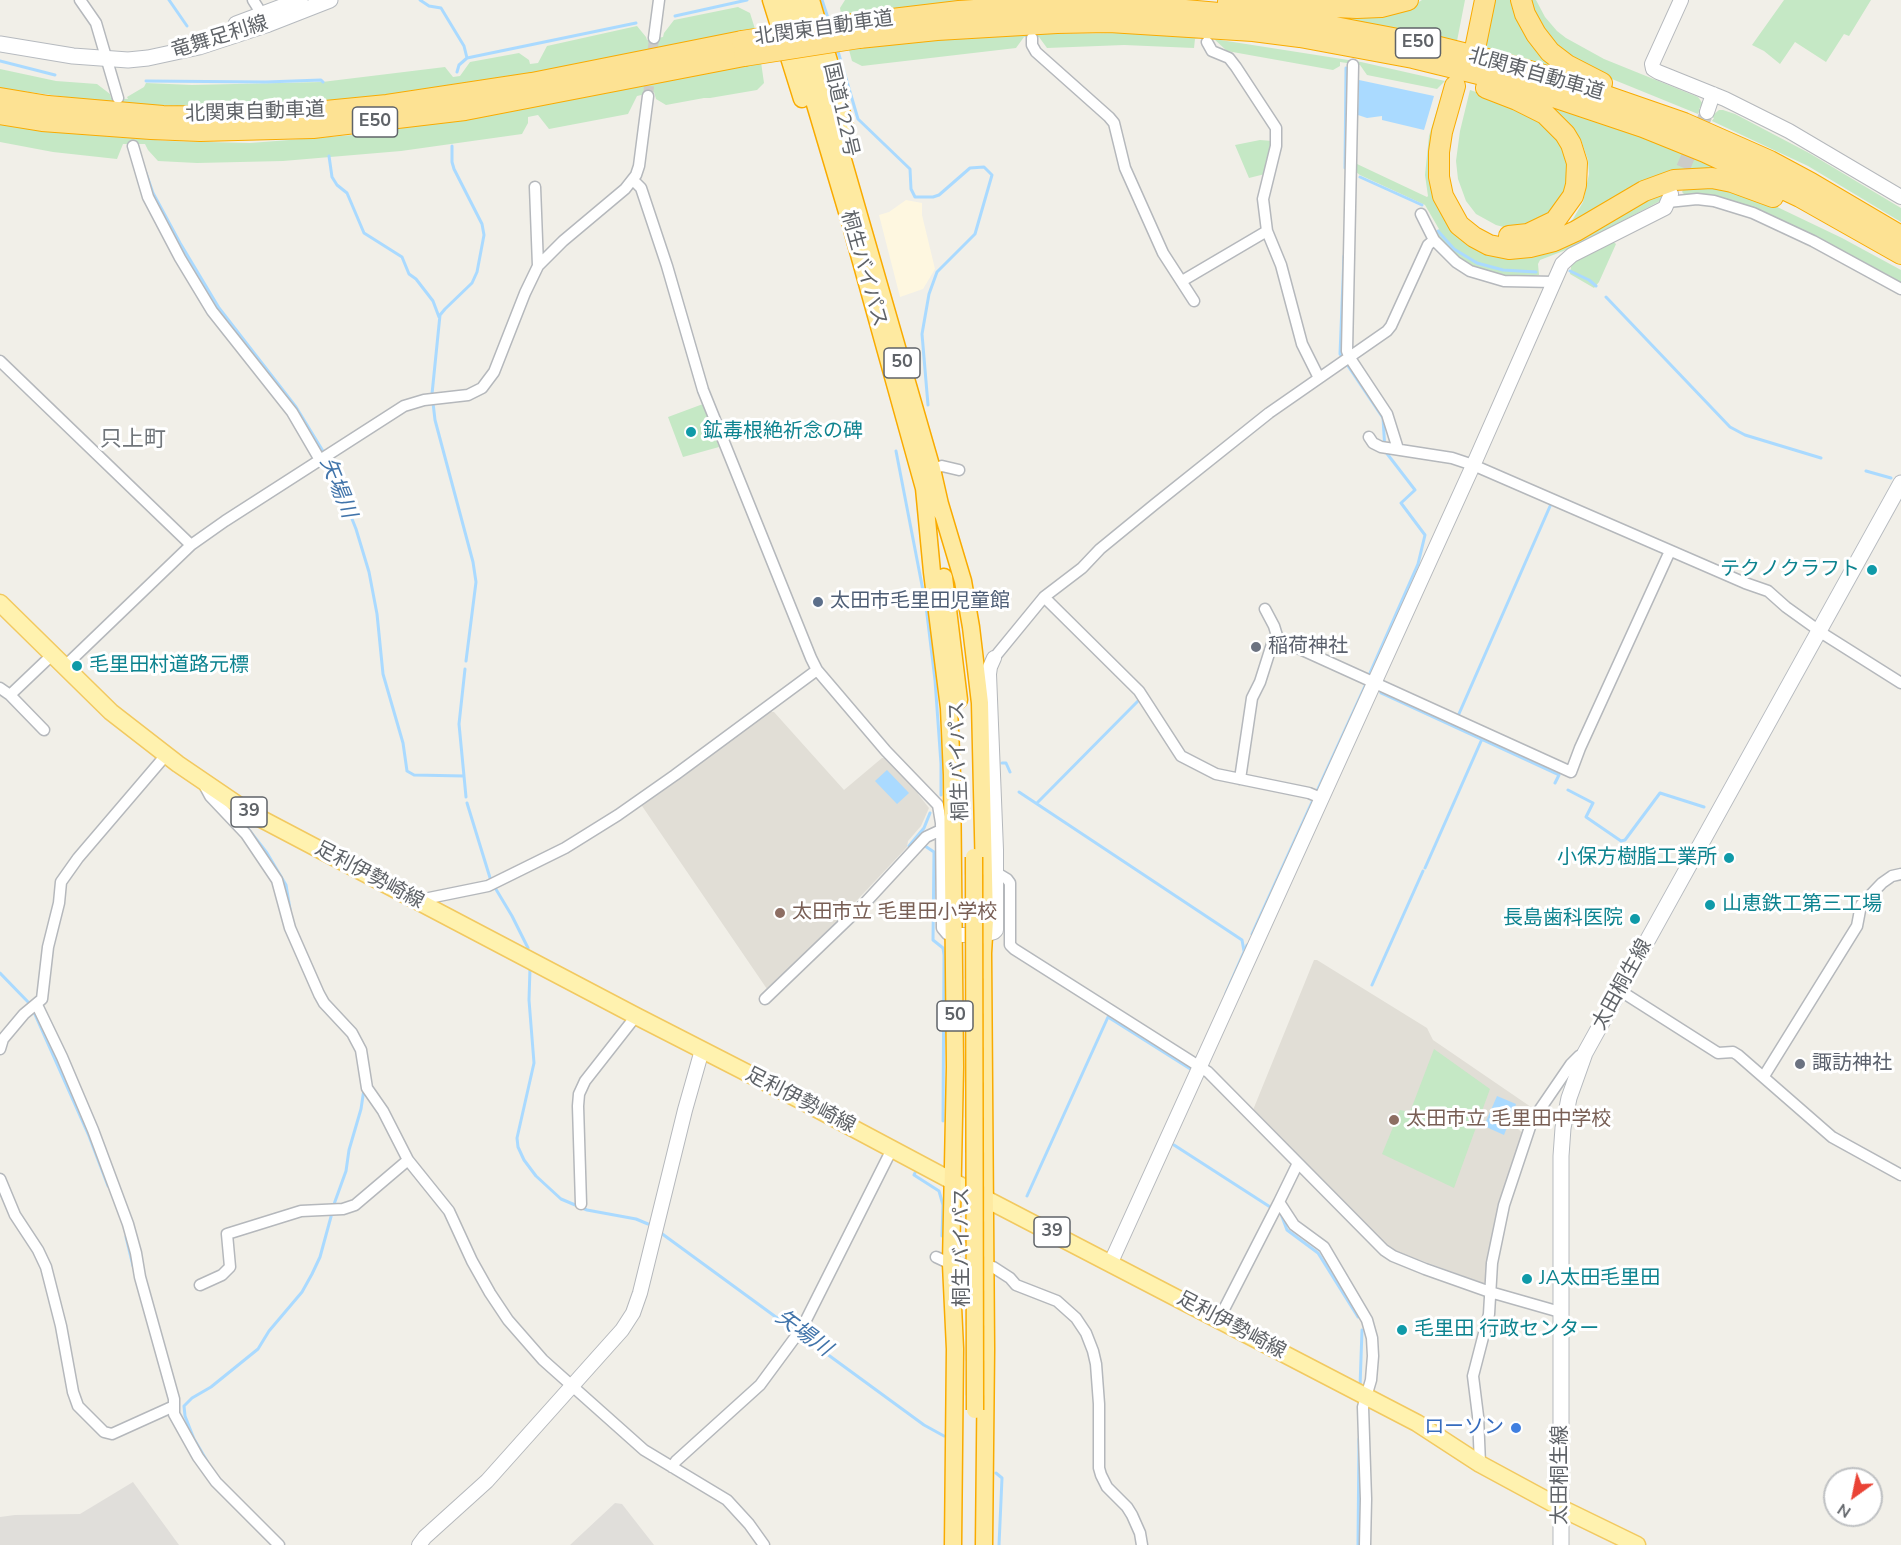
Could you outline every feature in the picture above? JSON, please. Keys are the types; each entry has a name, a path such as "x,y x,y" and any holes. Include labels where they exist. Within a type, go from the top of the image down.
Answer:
{"highway":[{"name":"50","path":"771,0 832,193 856,222"},
{"name":"桐生バイパス","path":"784,0 856,222 932,469 956,592 970,703 969,1410 975,1545"},
{"name":"桐生バイパス","path":"797,0 856,222 942,564 959,706 968,857"},
{"name":"国道122号","path":"811,0 838,95 856,176 856,222"},
{"path":"1048,6 1113,0"},
{"path":"1154,0 1253,2 1357,8 1381,7 1408,0"},
{"path":"1473,0 1471,43 1485,0"},
{"path":"1521,0 1525,14 1536,34 1550,52 1567,65 1592,79 1734,140 1770,161"},
{"name":"北関東自動車道","path":"0,98 48,106 163,116 230,117 305,113 387,105 532,83 859,31 959,11 1048,6 1163,8 1278,18 1435,46 1495,61 1619,99 1684,123 1770,161 1901,236"},
{"name":"北関東自動車道","path":"859,31 937,30 1109,22 1209,27 1300,37 1413,58 1503,80 1643,127 1705,152 1791,192 1845,220 1901,254"},
{"path":"1300,37 1361,55 1420,67 1498,92 1545,114 1558,126 1571,144 1577,164 1573,196 1565,209 1547,226 1520,236 1511,237 1494,233 1474,221 1459,204 1450,178 1450,156 1459,88 1442,132 1439,177 1443,196 1459,225 1489,245 1509,249 1554,241 1576,231 1652,187 1674,180 1712,178 1757,190 1840,227 1901,261"},
{"name":"北関東自動車道","path":"0,114 52,122 200,131 313,128 465,110 743,49"},
{"name":"50","path":"924,488 949,708 954,874 955,1067 952,1180 943,1261 955,1349 953,1545"},
{"name":"50","path":"940,504 963,581 971,627 978,693 982,781 986,1349 984,1545"},
{"name":"桐生バイパス","path":"962,1545 969,1410"}],"main road":[{"name":"竜舞足利線","path":"106,57 183,43 300,0"},
{"name":"竜舞足利線","path":"0,44 45,53 128,60 148,58 198,47 266,25 330,0"},
{"name":"太田桐生線","path":"1562,1545 1560,1312 1562,1140 1569,1098 1585,1053 1619,990 1901,483"},
{"name":"足利伊勢崎線","path":"0,603 111,712 165,755 250,813 1417,1423 1480,1464 1561,1508 1637,1545"}],"street":[{"path":"80,0 96,23 118,98"},
{"path":"654,38 659,0"},
{"path":"1681,0 1652,64 1653,69 1713,94 1797,136 1901,197"},
{"path":"1032,38 1032,45 1036,52 1114,123 1125,168 1163,252 1194,301"},
{"path":"1207,42 1212,51 1229,58 1276,128 1276,146 1263,199 1267,231 1281,265 1302,344 1319,378"},
{"path":"1353,65 1346,360 1387,414 1390,448"},
{"path":"1707,112 1713,94"},
{"path":"64,667 191,545 404,406 424,400 468,395 482,388 494,372 538,266 633,180 639,166 648,96"},
{"path":"133,146 148,197 180,258 212,311 292,412 320,460"},
{"path":"633,180 641,188 667,266 703,390 817,670 886,751 938,806 942,830 942,928 947,934 954,935 984,935 996,930 997,873 989,674 994,658 1044,597 1223,449 1387,331 1428,245 1434,240"},
{"path":"535,187 538,266"},
{"path":"1111,1262 1196,1065 1321,798 1565,260 1660,211 1665,208 1670,198 1697,199 1731,205 1753,213 1813,241 1901,289"},
{"path":"1421,214 1434,240 1455,262 1470,271 1504,281 1554,282"},
{"path":"1182,281 1267,231"},
{"path":"0,362 191,545"},
{"path":"1369,437 1373,444 1452,458 1473,465 1773,594 1786,608 1819,631 1901,683"},
{"path":"932,469 942,466 959,470"},
{"path":"1265,609 1278,639 1571,772 1670,551"},
{"path":"1044,597 1139,691 1181,756 1216,774 1309,793 1321,798"},
{"path":"1240,779 1252,698 1260,682 1273,641 1278,639"},
{"path":"10,695 52,655"},
{"path":"424,905 429,898 492,884 566,848 618,815 817,670"},
{"path":"0,688 10,695 44,730"},
{"path":"0,1049 3,1039 24,1014 42,999 48,947 59,903 61,882 78,858 165,755"},
{"path":"201,780 210,796 246,834 277,880 290,928 319,994 324,1003 352,1033 361,1050 367,1088 383,1111 408,1160 450,1211 472,1261 508,1320 529,1347 644,1450 727,1500 764,1545"},
{"path":"765,999 865,903 926,837 942,830"},
{"path":"997,873 1010,883 1010,945 1014,949 1208,1072 1375,1243 1393,1256 1490,1292 1560,1312"},
{"path":"1764,1076 1857,926 1861,905 1882,883 1892,876 1901,874"},
{"path":"1619,990 1718,1053 1733,1052 1738,1055 1832,1137 1901,1175"},
{"path":"37,1005 93,1130 128,1224 140,1277 174,1399 174,1414 198,1457 216,1482 279,1545"},
{"path":"581,1204 579,1094 585,1081 636,1016"},
{"path":"418,1545 487,1481 621,1330 633,1313 702,1050"},
{"path":"1480,1464 1478,1416 1473,1376 1489,1314 1492,1263 1504,1205 1532,1121 1571,1064 1585,1053"},
{"path":"672,1467 760,1385 802,1328 892,1149"},
{"path":"200,1285 222,1275 230,1267 227,1234 301,1211 333,1209 355,1204 408,1160"},
{"path":"1219,1319 1298,1163"},
{"path":"0,1179 15,1215 38,1250 46,1267 78,1406 104,1432 112,1434 174,1406"},
{"path":"1275,1208 1323,1247 1367,1320 1372,1338 1371,1380 1363,1407 1365,1545"},
{"path":"943,1261 985,1265 1010,1278 1016,1285 1057,1301 1076,1318 1086,1333 1096,1364 1099,1404 1099,1468 1107,1487 1132,1515 1140,1533 1142,1545"}],"shaded area":[{"path":"906,200 922,203 922,215 935,269 923,289 900,297 879,215 889,212"},
{"name":"太田市立 毛里田小学校","path":"770,712 774,712 844,790 882,758 887,758 917,789 918,794 929,808 921,826 908,841 907,847 784,978 767,989 640,803 679,779"},
{"name":"太田市立 毛里田中学校","path":"1314,960 1427,1028 1433,1040 1531,1107 1532,1110 1518,1129 1524,1134 1493,1234 1485,1284 1396,1251 1379,1240 1253,1110"},
{"path":"133,1482 179,1545 0,1545 0,1517 80,1514"},
{"path":"615,1503 622,1504 654,1545 570,1545"}],"green space":[{"path":"845,0 999,0 842,19 840,8"},
{"path":"1422,0 1465,0 1457,41 1318,15 1409,8"},
{"path":"1489,0 1512,0 1565,71 1482,47"},
{"path":"1527,0 1536,0 1545,17 1566,38 1604,59 1698,97 1703,104 1699,109 1713,115 1719,110 1735,114 1809,153 1901,208 1901,222 1808,166 1712,121 1714,118 1699,112 1698,114 1607,77 1570,56 1551,40"},
{"path":"1784,0 1871,0 1849,36 1844,34 1826,62 1795,42 1780,64 1752,45"},
{"path":"738,7 750,13 756,32 496,81 357,101 223,108 110,103 0,88 0,69 56,81 97,84 110,94 111,98 128,99 127,97 144,87 146,83 192,85 322,82 445,67 453,77 460,76 470,62 519,53 529,60 530,64 538,63 547,46 637,26 647,40 663,37 674,20"},
{"path":"1127,33 1200,38 1195,39 1194,48 1124,45 1047,48 1039,37 1024,37 1016,48 862,66 852,61 849,50 981,37"},
{"path":"1214,39 1361,62 1445,81 1437,89 1367,75 1360,65 1340,62 1340,66 1333,70 1227,51"},
{"path":"761,62 764,83 757,90 666,105 656,99 654,92 637,96 628,114 549,129 538,115 528,117 528,123 522,134 401,151 283,161 197,163 158,161 145,144 123,144 117,159 53,152 0,142 0,124 68,133 168,141 250,143 354,135 465,119"},
{"path":"1447,87 1436,199 1500,255 1665,190 1664,199 1571,248 1540,260 1539,275 1519,278 1480,272 1447,248 1435,233 1439,229 1425,205 1356,172 1357,164 1427,197 1425,175 1429,136 1443,90"},
{"path":"1470,90 1497,99 1548,124 1570,154 1564,203 1538,224 1507,228 1496,225 1476,214 1466,201 1458,179 1456,161 1460,131"},
{"path":"1542,102 1618,128 1744,179 1695,174 1562,229 1573,219 1583,202 1589,174 1588,160 1581,140 1569,124"},
{"path":"1260,140 1272,141 1266,160 1265,174 1249,178 1235,145"},
{"path":"1684,188 1725,189 1773,205 1842,238 1901,270 1901,284 1745,205 1713,197 1685,195 1682,192"},
{"path":"1611,240 1616,244 1594,288 1570,274 1572,261"},
{"path":"703,404 719,447 683,457 668,417"},
{"path":"1434,1049 1490,1089 1454,1188 1382,1154 1400,1110 1410,1112"}],"water":[{"path":"1359,80 1434,96 1424,130 1382,120 1382,116 1367,118 1358,115"},
{"path":"887,770 909,793 897,804 875,781"},
{"path":"1497,1096 1516,1104 1504,1135 1484,1126"}],"waterway":[{"path":"169,0 187,26"},
{"path":"420,0 429,6 441,8 464,46 467,58"},
{"path":"675,16 747,0"},
{"path":"822,0 829,21"},
{"path":"457,72 459,65 467,58 636,23"},
{"path":"837,48 858,119 910,169 911,189 915,197 939,195 970,168 984,167 992,175 975,234 937,272 929,294 922,334 928,405"},
{"name":"矢場川","path":"0,61 55,75"},
{"path":"1345,168 1346,68"},
{"path":"146,81 321,80 323,82"},
{"path":"452,146 454,169 482,224 484,235 477,272 472,283 440,315 432,394 435,420 473,562 476,582 466,661"},
{"path":"329,156 332,177 337,185 347,193 364,233 402,257 409,274 416,279 433,301 439,317"},
{"name":"矢場川","path":"146,173 153,193 180,243 219,308 296,407 329,461 356,529 369,572 377,614 383,674 403,743 407,771 414,775 464,776"},
{"path":"1360,177 1422,205"},
{"path":"1438,231 1454,249 1477,263 1503,270 1536,272"},
{"path":"1344,256 1340,354 1383,418 1385,451 1415,490 1401,503 1425,535 1418,564 1370,673"},
{"path":"1570,271 1596,286"},
{"path":"1606,297 1730,427 1745,435 1821,458"},
{"path":"896,451 926,606 935,680 941,795"},
{"path":"1866,471 1891,478"},
{"path":"1458,716 1551,504"},
{"path":"465,669 459,724 466,797"},
{"path":"1317,791 1365,686"},
{"path":"1381,693 1559,775 1555,783"},
{"path":"1037,803 1138,701"},
{"path":"1425,868 1482,739"},
{"path":"1002,763 1006,763 1010,772"},
{"path":"1568,790 1593,803 1586,817 1621,841 1625,840 1660,793 1704,807"},
{"path":"1019,792 1242,940 1244,951"},
{"path":"1252,934 1312,802"},
{"name":"矢場川","path":"467,803 491,881"},
{"path":"229,809 239,817 267,853 286,885 290,909"},
{"path":"909,846 924,828 930,813"},
{"path":"925,846 934,852 933,940 943,948 944,955 943,1121"},
{"path":"1372,985 1423,871"},
{"name":"矢場川","path":"494,886 528,948"},
{"path":"1226,993 1247,945"},
{"name":"矢場川","path":"530,968 529,1000 534,1063 517,1138 518,1147 536,1176 561,1199 587,1210 636,1219 648,1224"},
{"path":"0,973 30,1004"},
{"path":"33,1010 89,1136 108,1186"},
{"path":"1027,1196 1108,1017 1192,1070"},
{"path":"333,1207 346,1171 364,1089"},
{"path":"1174,1145 1281,1214 1287,1230 1318,1253 1358,1317"},
{"path":"915,1173 914,1175 939,1191 943,1205 942,1236"},
{"path":"207,1461 194,1439 185,1416 184,1406 258,1349 269,1331 302,1292 320,1257 332,1213"},
{"name":"矢場川","path":"661,1233 795,1331"},
{"path":"126,1237 133,1266"},
{"path":"1360,1387 1362,1330"},
{"name":"矢場川","path":"801,1335 924,1425 944,1436"},
{"path":"1358,1545 1359,1439"},
{"name":"矢場川","path":"996,1473 1002,1478 999,1545"}],"tunnel":[{"path":"648,96 654,38"},
{"path":"1675,187 1707,112"}],"place":[{"name":"鉱毒根絶祈念の碑","path":"691,432"},
{"name":"テクノクラフト","path":"1872,570"},
{"name":"太田市毛里田児童館","path":"818,602"},
{"name":"稲荷神社","path":"1256,647"},
{"name":"毛里田村道路元標","path":"77,666"},
{"name":"小保方樹脂工業所","path":"1729,858"},
{"name":"山恵鉄工第三工場","path":"1710,905"},
{"name":"太田市立 毛里田小学校","path":"780,913"},
{"name":"長島歯科医院","path":"1635,919"},
{"name":"諏訪神社","path":"1800,1064"},
{"name":"太田市立 毛里田中学校","path":"1394,1120"},
{"name":"JA太田毛里田","path":"1527,1279"},
{"name":"毛里田 行政センター","path":"1402,1330"},
{"name":"ローソン","path":"1516,1428"}],"district":[{"name":"只上町","path":"133,441"}]}
